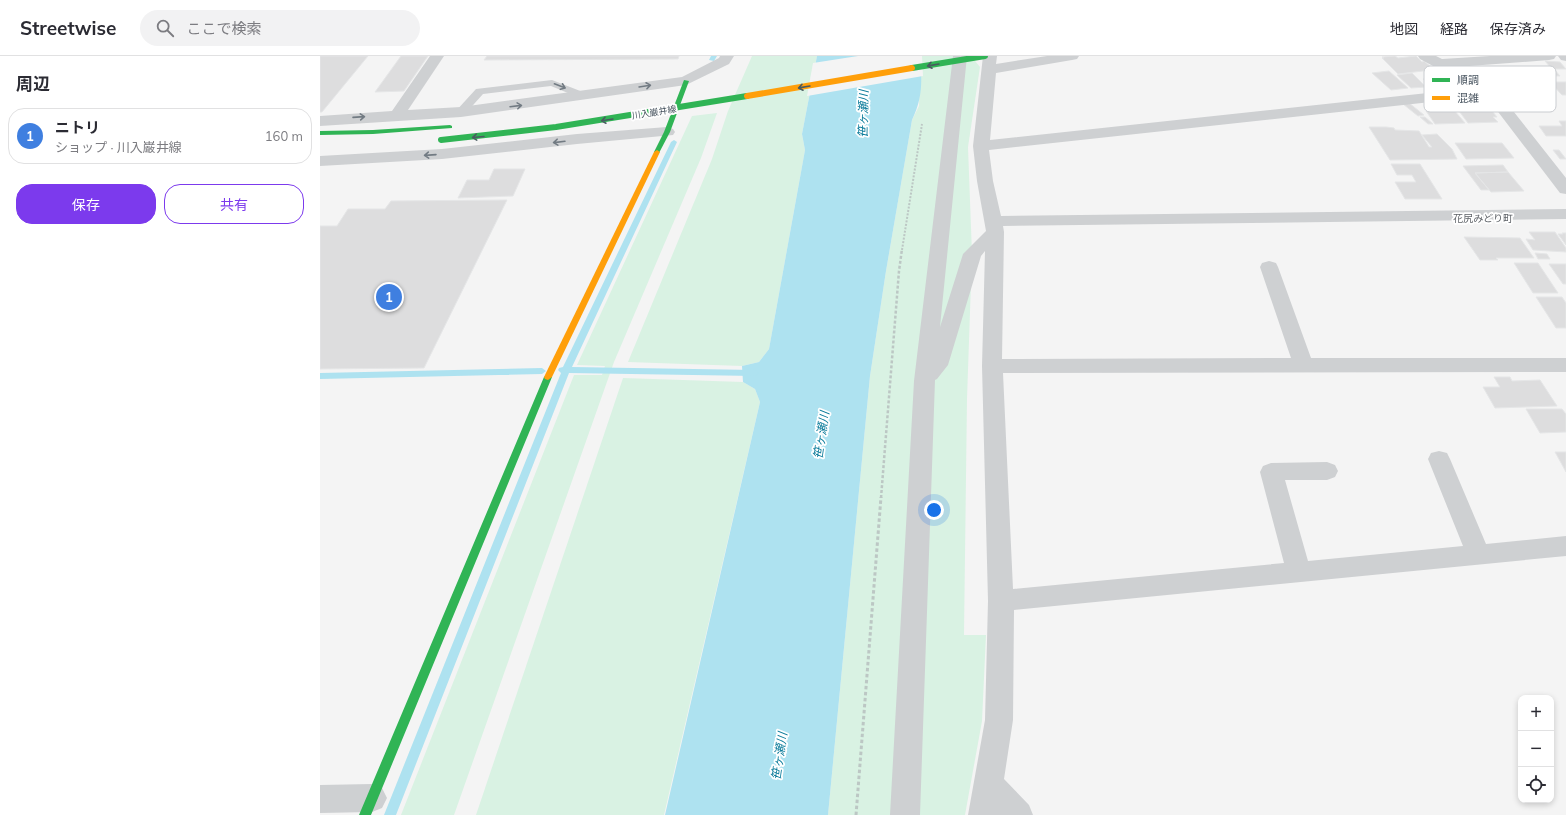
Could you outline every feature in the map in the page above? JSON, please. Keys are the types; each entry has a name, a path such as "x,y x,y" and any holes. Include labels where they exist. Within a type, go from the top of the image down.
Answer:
{"street":[{"path":"397,115 437,56"},
{"path":"320,799 369,806 548,377 689,88 724,61 727,56"},
{"path":"905,815 924,381 960,56"},
{"path":"983,815 999,720 1001,601 992,366 994,226 984,182 981,146 988,61 1072,56"},
{"path":"1425,56 1443,66"},
{"path":"1439,64 1549,56"},
{"name":"川入巌井線","path":"437,141 509,134 574,125 988,61"},
{"path":"320,132 373,132 457,122 584,96 689,88"},
{"name":"川入巌井線","path":"669,98 689,88"},
{"path":"981,146 1424,97"},
{"path":"1507,112 1566,189"},
{"path":"320,120 397,115 457,122"},
{"path":"320,161 442,154 577,139 667,132"},
{"path":"994,226 1566,214"},
{"path":"924,381 938,365 972,254 994,226"},
{"path":"1269,267 1303,365"},
{"path":"992,366 1566,365"},
{"path":"1439,459 1479,555"},
{"path":"1298,572 1271,472 1327,471"},
{"path":"1001,601 1566,546"},
{"path":"988,783 1018,815"}],"path":[{"path":"856,815 899,271 922,124"}],"green space":[{"path":"752,56 817,56 802,134 805,150 769,349 759,362 742,366 628,362 712,159 728,111"},
{"path":"920,56 971,56 980,67 968,147 972,254 967,399 964,635 986,635 982,721 965,815 828,815 870,376 886,271 912,120 919,106"},
{"path":"717,113 701,158 614,362 454,815 401,815 574,375 602,375 605,366 577,365 692,116"},
{"path":"623,378 743,382 755,389 760,402 664,815 476,815"}],"water":[{"name":"笹ヶ瀬川","path":"817,56 920,56 921,73 920,96 916,112 912,120 886,271 870,376 828,815 665,815 760,402 755,389 743,382 742,366 759,362 769,349 805,150 802,134"}],"pier":[{"path":"858,56 922,56 923,76 807,96 813,63"}],"building":[{"path":"320,56 368,56 322,112 320,112"},
{"path":"401,56 428,56 404,91 375,92"},
{"path":"487,56 679,56 678,59 484,60"},
{"path":"1395,56 1398,58 1416,56 1422,62 1424,61 1430,66 1424,66 1424,71 1398,74 1382,57"},
{"path":"1545,61 1560,62 1566,69 1556,69 1556,66 1549,66"},
{"path":"1389,71 1408,88 1391,90 1372,73"},
{"path":"1412,73 1424,85 1424,87 1411,88 1397,75"},
{"path":"1556,82 1566,82 1566,95 1562,95 1556,88"},
{"path":"1409,103 1424,115 1418,116 1403,104"},
{"path":"1427,112 1456,112 1465,123 1435,124"},
{"path":"1460,112 1493,112 1497,117 1493,117 1498,122 1468,123"},
{"path":"1420,117 1425,117 1433,124 1428,124"},
{"path":"1559,121 1566,121 1566,136 1546,136 1539,126 1562,126"},
{"path":"1369,127 1386,127 1394,128 1395,130 1419,131 1429,147 1432,147 1422,135 1437,134 1452,149 1457,159 1390,160"},
{"path":"1455,143 1502,143 1514,158 1466,159"},
{"path":"1553,150 1559,150 1566,159 1560,159"},
{"path":"1391,164 1420,164 1442,199 1405,199 1395,182 1416,182 1412,175 1397,175"},
{"path":"1503,165 1508,172 1475,173 1489,190 1481,190 1463,166"},
{"path":"494,169 525,169 513,196 458,198 467,180 489,180"},
{"path":"1508,172 1524,191 1491,192 1475,173"},
{"path":"507,200 424,368 320,369 320,226 337,226 348,209 385,209 391,201"},
{"path":"1529,232 1555,232 1566,248 1566,252 1533,250 1526,239 1535,240"},
{"path":"1562,233 1566,233 1566,245 1558,234 1563,234"},
{"path":"1464,237 1520,238 1534,258 1496,258 1498,260 1480,260"},
{"path":"1535,253 1547,254 1550,259 1538,259"},
{"path":"1514,263 1538,263 1558,293 1533,293"},
{"path":"1549,264 1566,264 1566,284 1563,284"},
{"path":"1536,297 1562,297 1566,303 1566,328 1556,328"},
{"path":"1494,377 1510,377 1512,381 1540,380 1557,406 1495,408 1483,387 1500,387"},
{"path":"1526,409 1562,409 1566,414 1566,432 1540,433"},
{"path":"1555,452 1566,452 1566,472"}],"waterway":[{"path":"712,60 714,56"},
{"path":"566,370 674,142"},
{"path":"390,815 566,370"},
{"path":"566,370 755,373"},
{"path":"320,376 542,371"}],"traffic: fast":[{"path":"912,68 985,56"},
{"path":"657,152 667,132 686,81"},
{"path":"441,140 556,127 747,96"},
{"path":"320,133 373,132 450,127"},
{"path":"365,815 548,377"}],"traffic: slow":[{"path":"747,96 912,68"},
{"path":"548,377 657,152"}],"place":[{"name":"ニトリ","path":"389,297"}],"district":[{"name":"花尻みどり町","path":"1483,218"}]}
